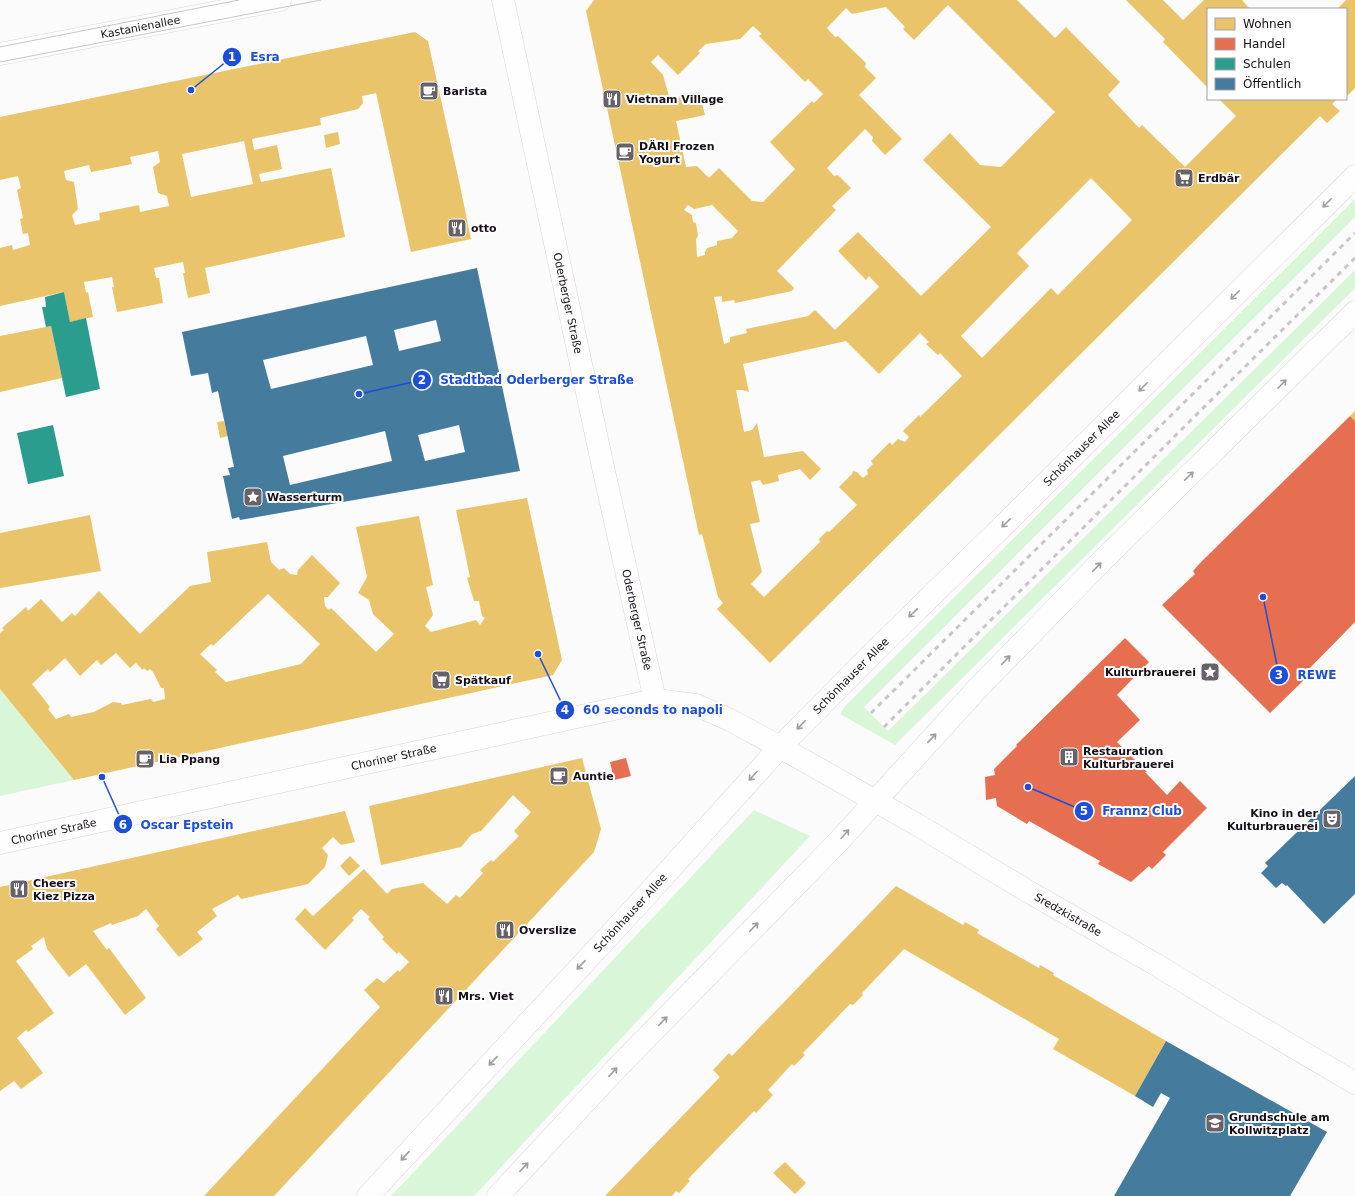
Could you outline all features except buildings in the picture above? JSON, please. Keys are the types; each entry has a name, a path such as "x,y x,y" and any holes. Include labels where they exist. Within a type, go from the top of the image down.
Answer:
{"main road":[{"name":"Kastanienallee","path":"0,54 280,0"},
{"name":"Oderberger Straße","path":"504,0 603,467 655,700"},
{"name":"Schönhauser Allee","path":"368,1196 644,898 780,747 1355,176"},
{"path":"498,1196 615,1070 839,841 978,688 1103,560 1355,312"},
{"name":"Choriner Straße","path":"0,843 655,700 696,706 730,720 780,747"},
{"name":"Sredzkistraße","path":"780,747 1155,964 1355,1083"}],"green space":[{"path":"1355,199 1355,217 864,707 888,731 1355,270 1355,288 895,745 840,714 845,706"},
{"path":"0,689 74,780 0,796"},
{"path":"754,810 810,836 474,1196 391,1196"}],"tram line":[{"path":"0,47 239,0"},
{"path":"0,62 321,0"}],"railway":[{"path":"871,713 1355,233"},
{"path":"884,727 1355,258"}],"place":[{"name":"Esra","path":"191,90"},
{"name":"Barista","path":"429,91"},
{"name":"Vietnam Village","path":"612,99"},
{"name":"DÄRI Frozen Yogurt","path":"625,152"},
{"name":"Erdbär","path":"1184,178"},
{"name":"otto","path":"457,228"},
{"name":"Stadtbad Oderberger Straße","path":"359,394"},
{"name":"Wasserturm","path":"253,497"},
{"name":"REWE","path":"1263,597"},
{"name":"60 seconds to napoli","path":"538,654"},
{"name":"Kulturbrauerei","path":"1210,672"},
{"name":"Spätkauf","path":"441,680"},
{"name":"Restauration Kulturbrauerei","path":"1069,757"},
{"name":"Lia Ppang","path":"145,759"},
{"name":"Auntie","path":"559,776"},
{"name":"Oscar Epstein","path":"102,777"},
{"name":"Frannz Club","path":"1028,787"},
{"name":"Kino in der Kulturbrauerei","path":"1332,819"},
{"name":"Cheers Kiez Pizza","path":"19,889"},
{"name":"Overslize","path":"505,930"},
{"name":"Mrs. Viet","path":"444,996"},
{"name":"Grundschule am Kollwitzplatz","path":"1215,1123"}]}
